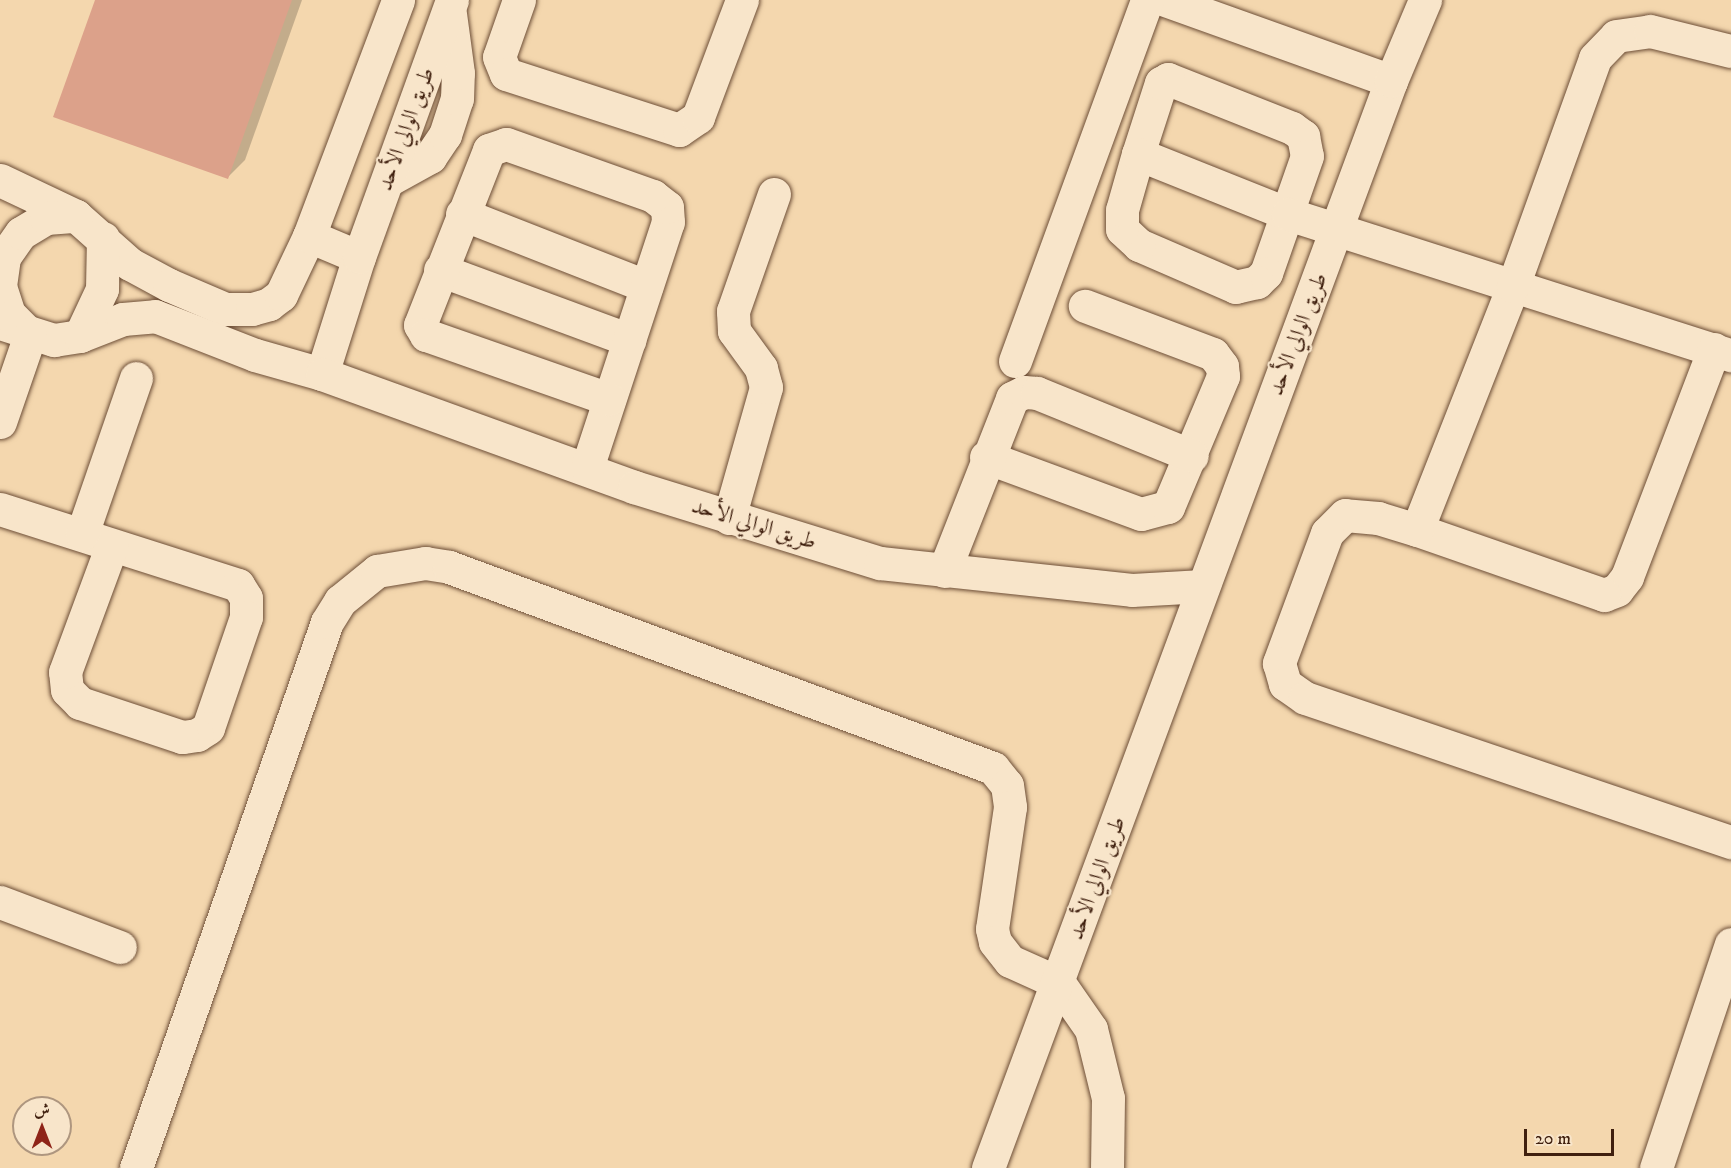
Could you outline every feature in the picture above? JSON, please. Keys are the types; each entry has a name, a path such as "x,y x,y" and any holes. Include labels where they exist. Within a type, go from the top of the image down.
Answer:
{"street":[{"path":"0,180 75,216 103,238 130,264 169,285 225,309 252,309 281,295 309,236 398,0"},
{"path":"519,0 499,57 506,74 679,130 698,117 742,0"},
{"path":"1016,361 1147,0"},
{"path":"1165,0 1391,81"},
{"name":"طريق الوالي الأحد","path":"988,1168 1059,983 1203,586 1391,81 1425,0"},
{"name":"طريق الوالي الأحد","path":"322,374 358,257 390,179 451,5"},
{"path":"1417,530 1513,286 1595,58 1616,36 1650,31 1731,51"},
{"path":"1168,79 1187,86 1292,128 1302,136 1307,156 1288,214 1266,273 1257,282 1236,287 1139,245 1122,229 1122,210 1161,83 1168,79"},
{"path":"587,468 668,222 667,207 653,196 506,144 489,150 422,313 420,325 426,334 609,399"},
{"path":"1138,154 1288,214 1723,352 1627,577 1617,590 1604,595 1417,530 1378,519 1345,515 1327,533 1279,663 1285,684 1305,698 1731,842"},
{"path":"729,518 766,387 761,368 734,331 733,311 774,194"},
{"path":"462,214 646,286"},
{"path":"30,335 9,314 0,286 4,257 21,233 46,218 75,216"},
{"path":"309,236 358,257"},
{"path":"0,323 30,335 54,340 80,336 102,289 103,238"},
{"path":"440,270 629,340"},
{"path":"986,457 1141,514 1168,507 1192,456 1223,376 1222,366 1212,354 1085,306"},
{"name":"طريق الوالي الأحد","path":"80,336 123,319 155,316 255,355 322,374 729,518 880,563 1132,590 1203,586"},
{"path":"0,422 30,335"},
{"path":"82,534 136,378"},
{"path":"944,571 986,457 1012,398 1024,392 1037,393 1192,456"},
{"path":"0,509 238,585 246,598 246,617 208,728 197,735 182,737 80,703 66,690 65,672 112,545"},
{"path":"136,1168 327,622 357,584 377,571 401,564 425,563 449,567 993,768 1002,776 1011,796 991,916 995,942 1019,967 1059,983 1091,1029 1103,1064 1110,1133 1107,1168"},
{"path":"0,902 120,947"},
{"path":"1656,1168 1731,944"}],"building":[{"path":"95,0 292,0 228,179 53,117"}]}
